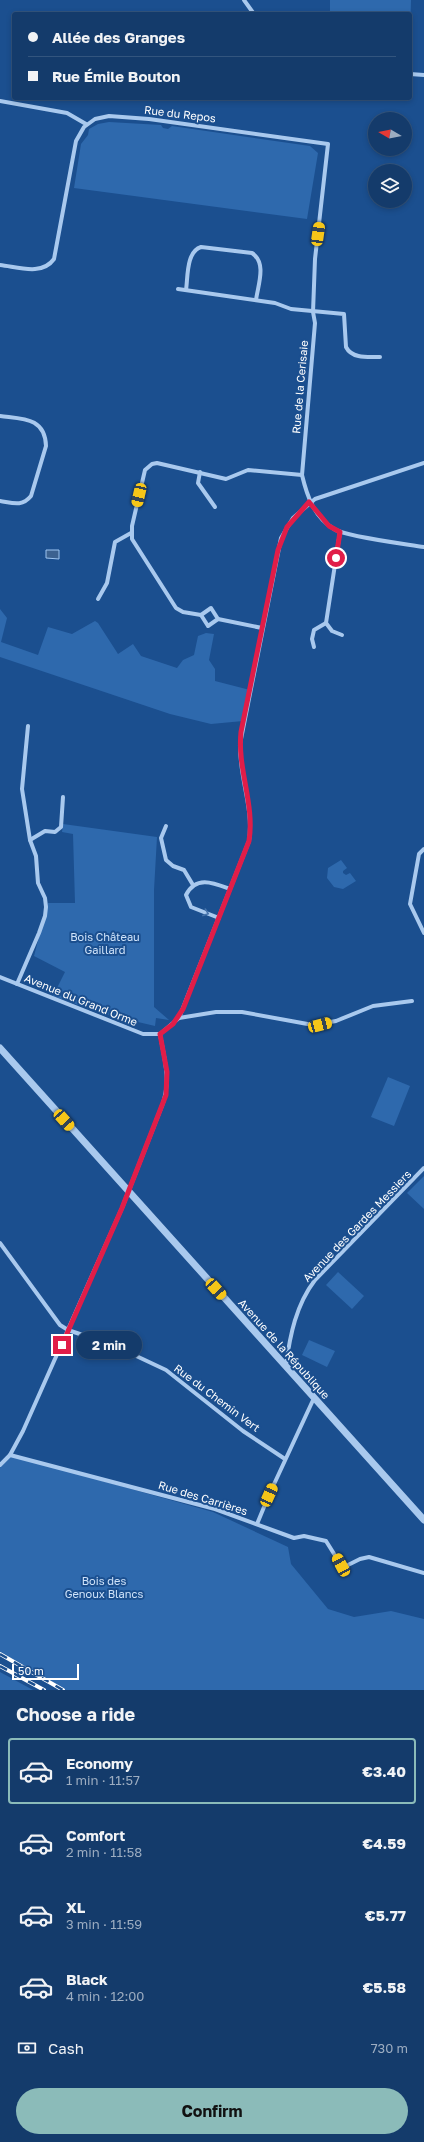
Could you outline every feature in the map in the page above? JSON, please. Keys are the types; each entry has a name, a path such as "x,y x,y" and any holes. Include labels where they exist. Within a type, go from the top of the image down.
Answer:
{"street":[{"path":"244,0 253,12"},
{"path":"412,74 424,75"},
{"path":"0,101 67,113 86,124 78,135 75,146 54,259 47,267 38,270 0,265"},
{"name":"Rue du Repos","path":"86,124 104,116 128,116 198,124 328,144"},
{"name":"Rue de la Cerisaie","path":"328,144 315,260 313,312 315,323 302,475 309,502 329,526 340,532 424,547"},
{"path":"186,290 191,254 195,249 201,247 252,253 258,257 261,263 256,300"},
{"path":"178,289 275,303 291,309 344,314 346,347 348,351 355,356 380,358"},
{"path":"0,416 30,420 38,425 46,438 46,446 31,496 26,502 20,504 0,501"},
{"path":"262,628 218,619 211,608 201,615 183,612 176,608 134,544 131,533 145,470 157,463 226,479 248,470 302,475"},
{"path":"0,1465 10,1455 23,1431 128,1192 166,1095 167,1072 160,1034 179,1018 249,841 251,830 248,801 240,762 240,744 281,538 293,518 309,502 325,494 424,463"},
{"path":"200,472 198,483 215,507"},
{"path":"340,532 326,623 332,631 342,635"},
{"path":"98,599 107,583 114,542 131,533"},
{"path":"201,615 208,626 218,619"},
{"path":"314,647 312,639 314,630 326,623"},
{"path":"17,984 39,933 46,907 45,898 38,883 36,856 30,840 22,789 28,726"},
{"path":"30,840 45,831 55,832 61,827 63,797"},
{"path":"166,826 161,838 166,860 173,866 184,870 193,885"},
{"path":"424,849 419,854 410,904 424,933"},
{"path":"219,918 191,907 186,895 193,885 202,882 210,882 230,889"},
{"name":"Avenue du Grand Orme","path":"0,977 134,1032 160,1034"},
{"path":"179,1018 216,1012 242,1012 306,1025 320,1025 373,1006 412,1001"},
{"name":"Avenue de la République","path":"0,1048 424,1520"},
{"name":"Avenue des Gardes Messiers","path":"286,1366 294,1321 306,1291 424,1168"},
{"path":"0,1243 53,1318 68,1330"},
{"name":"Rue du Chemin Vert","path":"68,1330 115,1346 166,1370 243,1431 285,1458"},
{"name":"Rue des Carrières","path":"10,1455 215,1509 257,1524 285,1458 314,1398"},
{"path":"257,1524 265,1529 294,1538 304,1536 326,1541 341,1565 346,1566 360,1559 370,1557 424,1573"}],"green space":[{"path":"330,0 411,0 411,12 330,12"},
{"path":"109,122 161,125 163,128 168,129 172,126 310,146 318,153 307,219 74,188 81,144 88,135 89,129 98,124"},
{"path":"0,609 7,618 1,642 38,655 48,627 72,634 95,621 98,623 118,654 133,644 141,656 177,668 183,660 194,655 198,636 206,633 214,634 209,660 215,669 215,681 250,690 243,721 211,724 170,714 0,657"},
{"name":"Bois Château Gaillard","path":"63,824 157,837 154,890 154,1007 169,1020 156,1018 155,1026 104,1014 53,996 65,972 34,956 48,903 75,903 73,834 62,832"},
{"path":"341,860 347,868 343,871 343,873 346,875 350,873 356,881 343,889 334,887 327,878 328,868"},
{"path":"388,1077 410,1086 394,1126 371,1117"},
{"path":"424,1176 424,1209 407,1193"},
{"path":"338,1272 364,1296 352,1309 326,1285"},
{"path":"309,1340 335,1351 327,1367 302,1355"},
{"name":"Bois des Genoux Blancs","path":"10,1455 213,1512 288,1547 291,1564 328,1609 354,1617 391,1611 424,1619 424,1690 63,1690 0,1654 0,1465"},
{"path":"0,1672 33,1690 0,1690"}],"shaded area":[{"path":"46,550 59,550 59,559 46,558"}],"railway":[{"path":"0,1654 63,1690"},
{"path":"0,1666 44,1690"}],"route":[{"path":"62,1345 122,1208 166,1095 167,1072 160,1034 169,1028 179,1018 249,841 251,820 240,762 241,732 281,538 293,518 309,502 329,526 340,532 336,558"}]}
